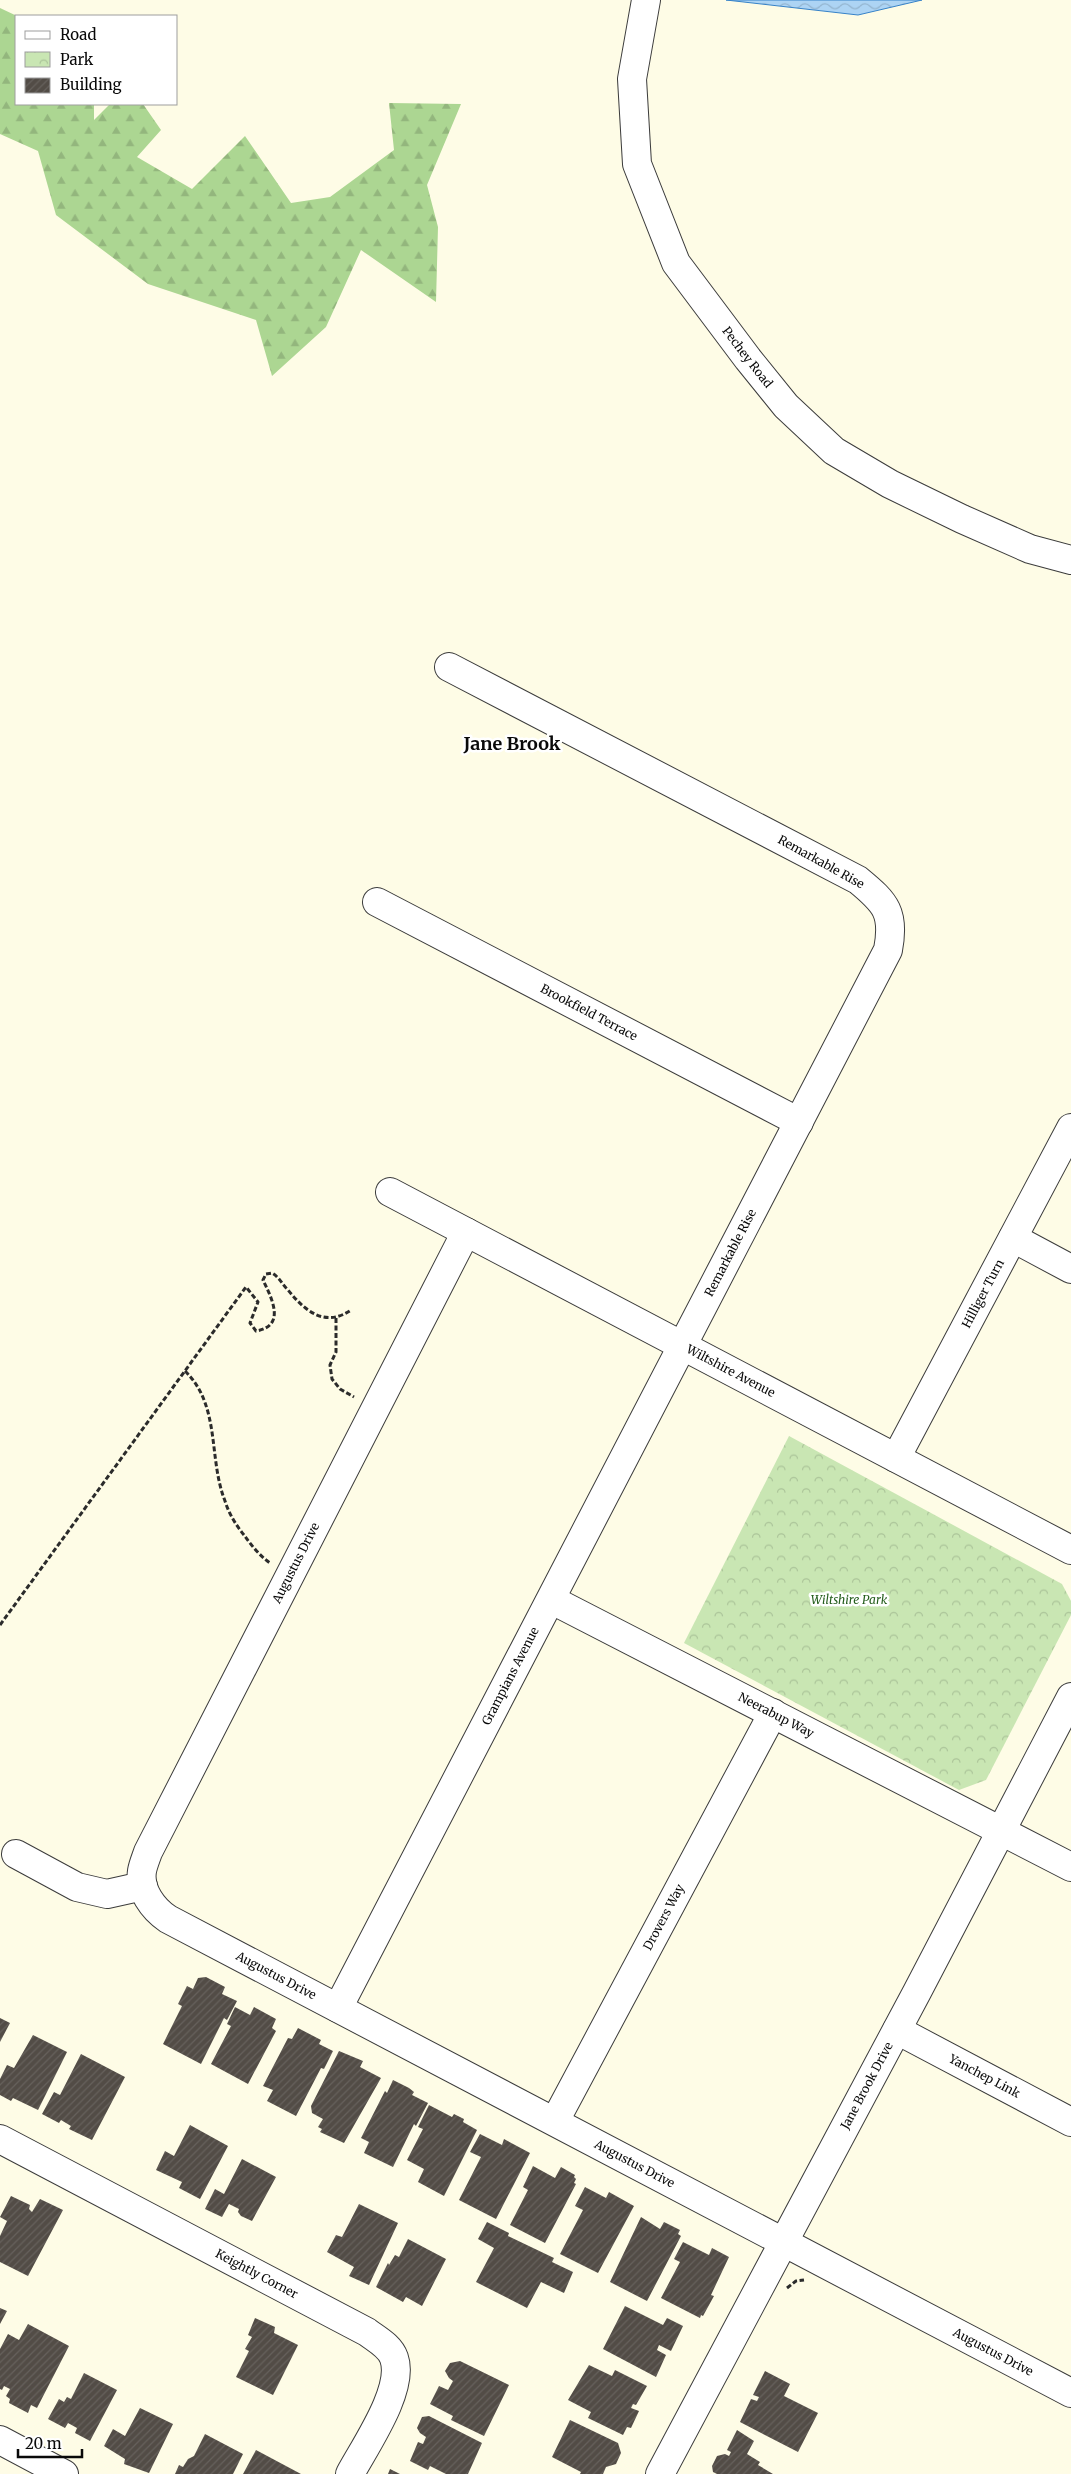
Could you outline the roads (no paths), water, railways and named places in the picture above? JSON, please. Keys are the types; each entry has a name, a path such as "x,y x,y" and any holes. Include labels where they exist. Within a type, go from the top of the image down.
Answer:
{"street":[{"name":"Pechey Road","path":"646,0 632,79 637,164 676,263 748,359 786,406 834,451 890,484 962,519 1030,549 1071,560"},
{"name":"Remarkable Rise","path":"449,667 858,880 876,894 889,913 892,928 888,950 684,1346"},
{"name":"Brookfield Terrace","path":"377,902 799,1122"},
{"name":"Hilliger Turn","path":"896,1458 1071,1128"},
{"name":"Wiltshire Avenue","path":"390,1192 1071,1550"},
{"name":"Augustus Drive","path":"466,1232 148,1852 142,1871 143,1886 155,1910 168,1919 1071,2393"},
{"path":"1013,1238 1071,1269"},
{"name":"Grampians Avenue","path":"338,2008 684,1346"},
{"name":"Neerabup Way","path":"552,1600 1001,1832 1071,1866"},
{"name":"Jane Brook Drive","path":"660,2474 897,2030 1071,1697"},
{"name":"Drovers Way","path":"555,2121 691,1863 773,1713"},
{"path":"16,1854 77,1887 106,1894 143,1886"},
{"name":"Yanchep Link","path":"897,2030 1071,2122"},
{"name":"Keightly Corner","path":"0,2139 358,2327 383,2343 394,2357 396,2374 391,2396 350,2474"},
{"path":"0,2440 64,2474"}],"water":[{"path":"726,0 922,0 858,15"}],"district":[{"name":"Jane Brook","path":"512,744"}],"park label":[{"name":"Wiltshire Park","path":"849,1600"}]}
